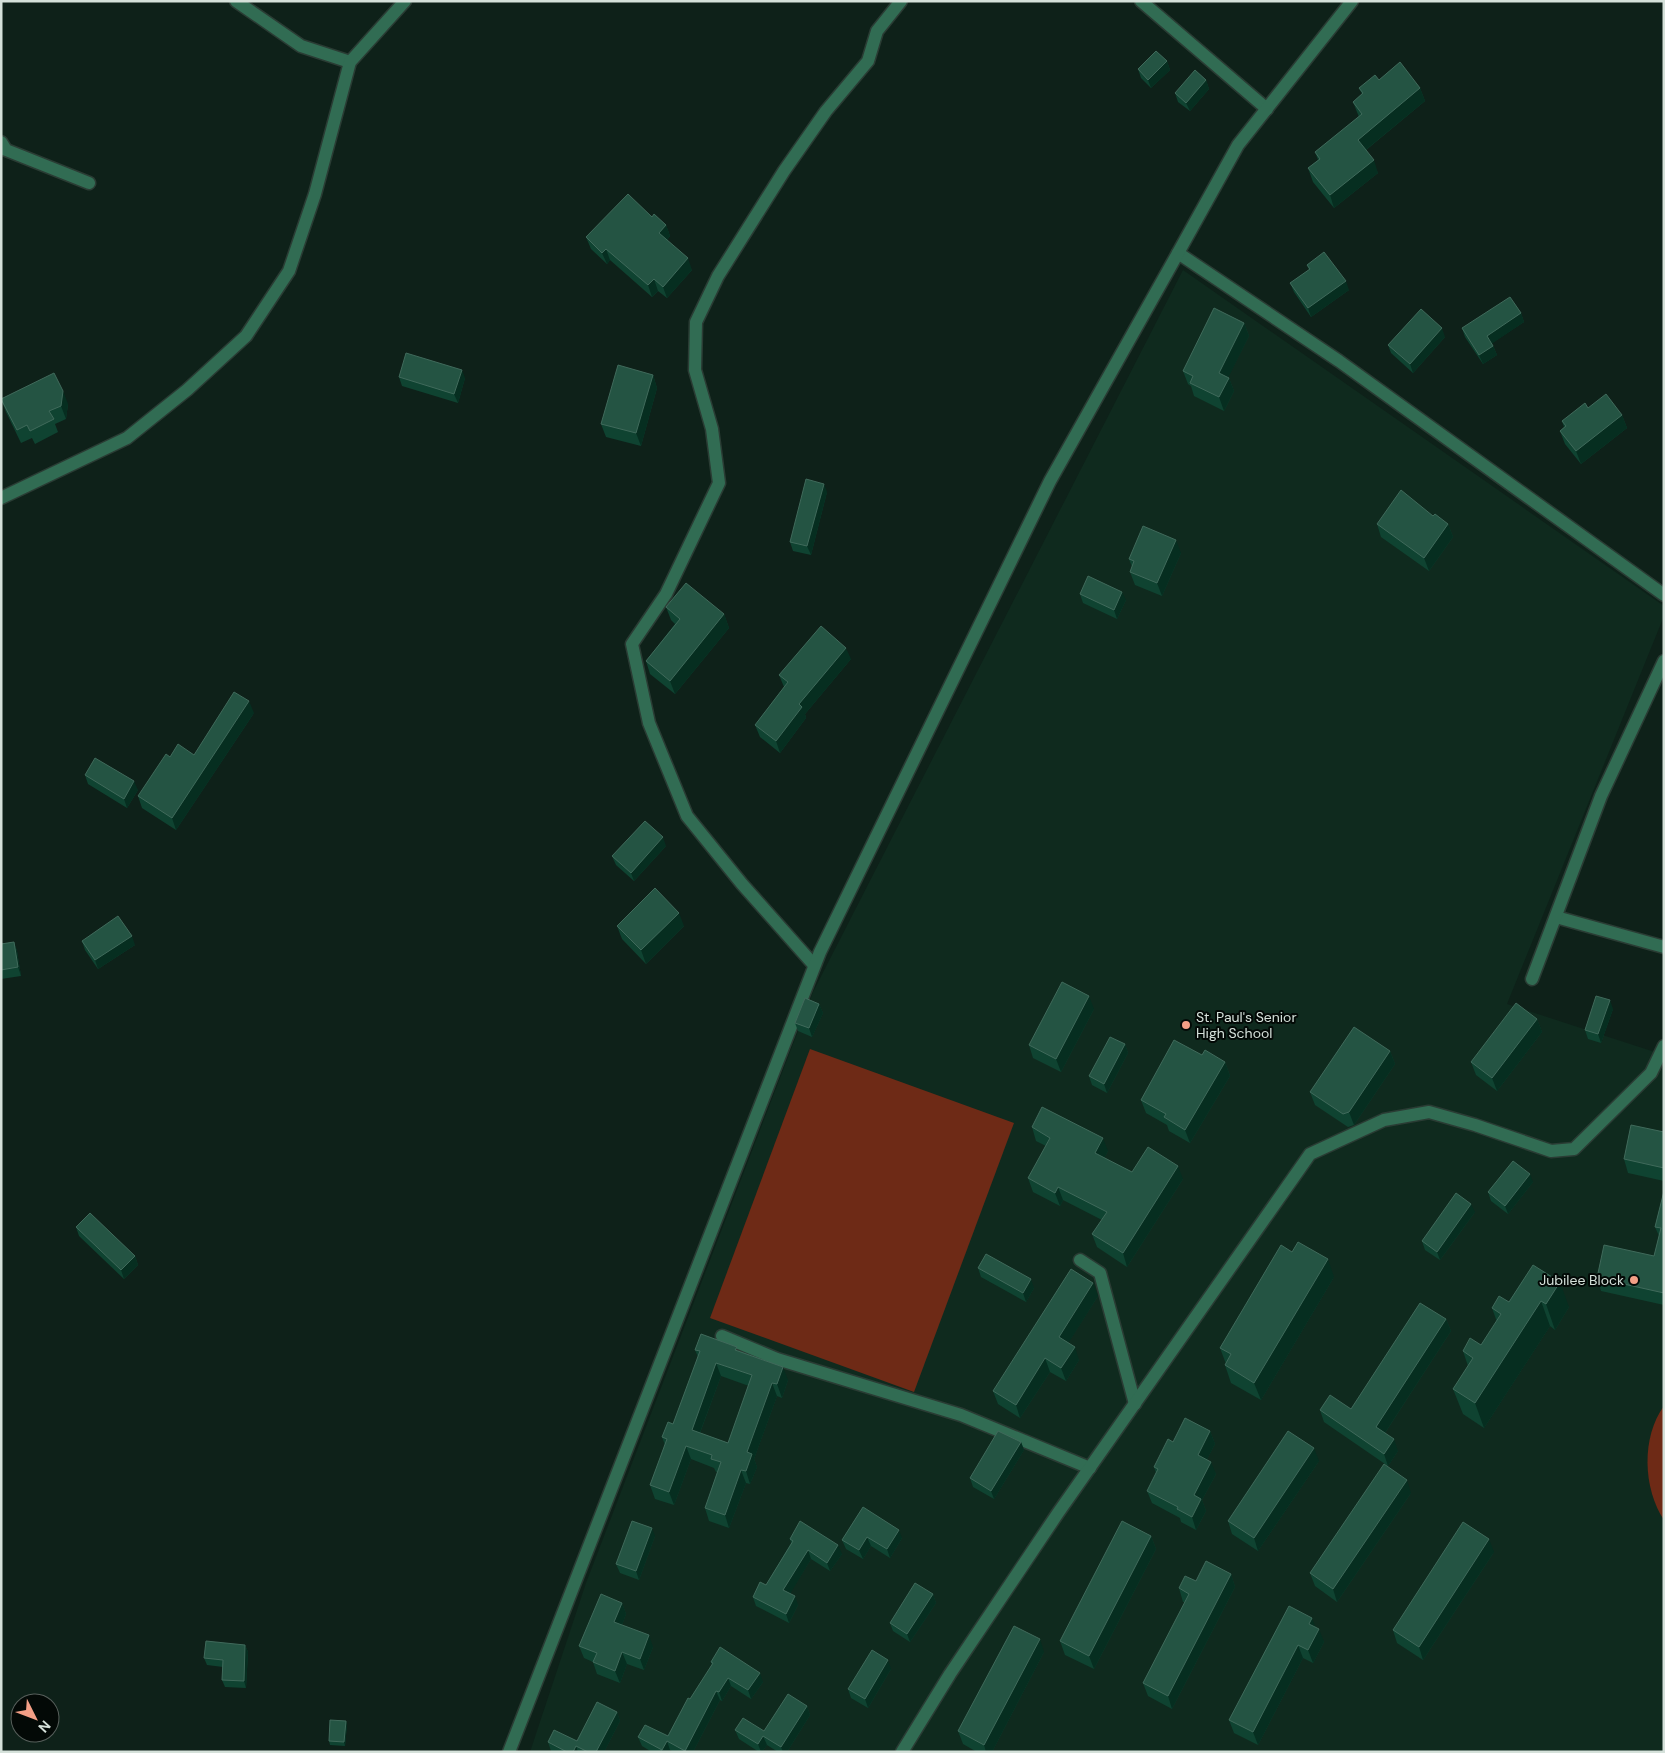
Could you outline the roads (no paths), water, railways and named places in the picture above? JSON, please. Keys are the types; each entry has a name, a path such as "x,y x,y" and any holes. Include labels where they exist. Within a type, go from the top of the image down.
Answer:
{"street":[{"path":"236,1 301,46 350,62"},
{"path":"2,495 127,438 187,390 246,336 289,271 315,194 350,62 405,1"},
{"path":"814,965 742,884 687,816 649,723 632,644 666,594 719,483 712,429 695,370 696,322 718,276 779,180 826,111 868,61 877,31 901,1"},
{"path":"1141,1 1267,109"},
{"path":"509,1752 814,965 1050,482 1238,145 1352,1"},
{"path":"1,142 6,150 89,183"},
{"path":"1178,253 1339,362 1664,595"},
{"path":"1532,979 1602,796 1663,662"},
{"path":"1556,916 1664,947"},
{"path":"902,1752 950,1674 1090,1468 1310,1154 1384,1120 1429,1112 1475,1125 1551,1151 1574,1149 1652,1073 1664,1046"},
{"path":"1080,1260 1100,1273 1135,1404"},
{"path":"722,1336 777,1360 961,1414 1090,1468"}],"place":[{"name":"St. Paul's Senior High School","path":"1186,1025"},
{"name":"Jubilee Block","path":"1634,1280"}]}
